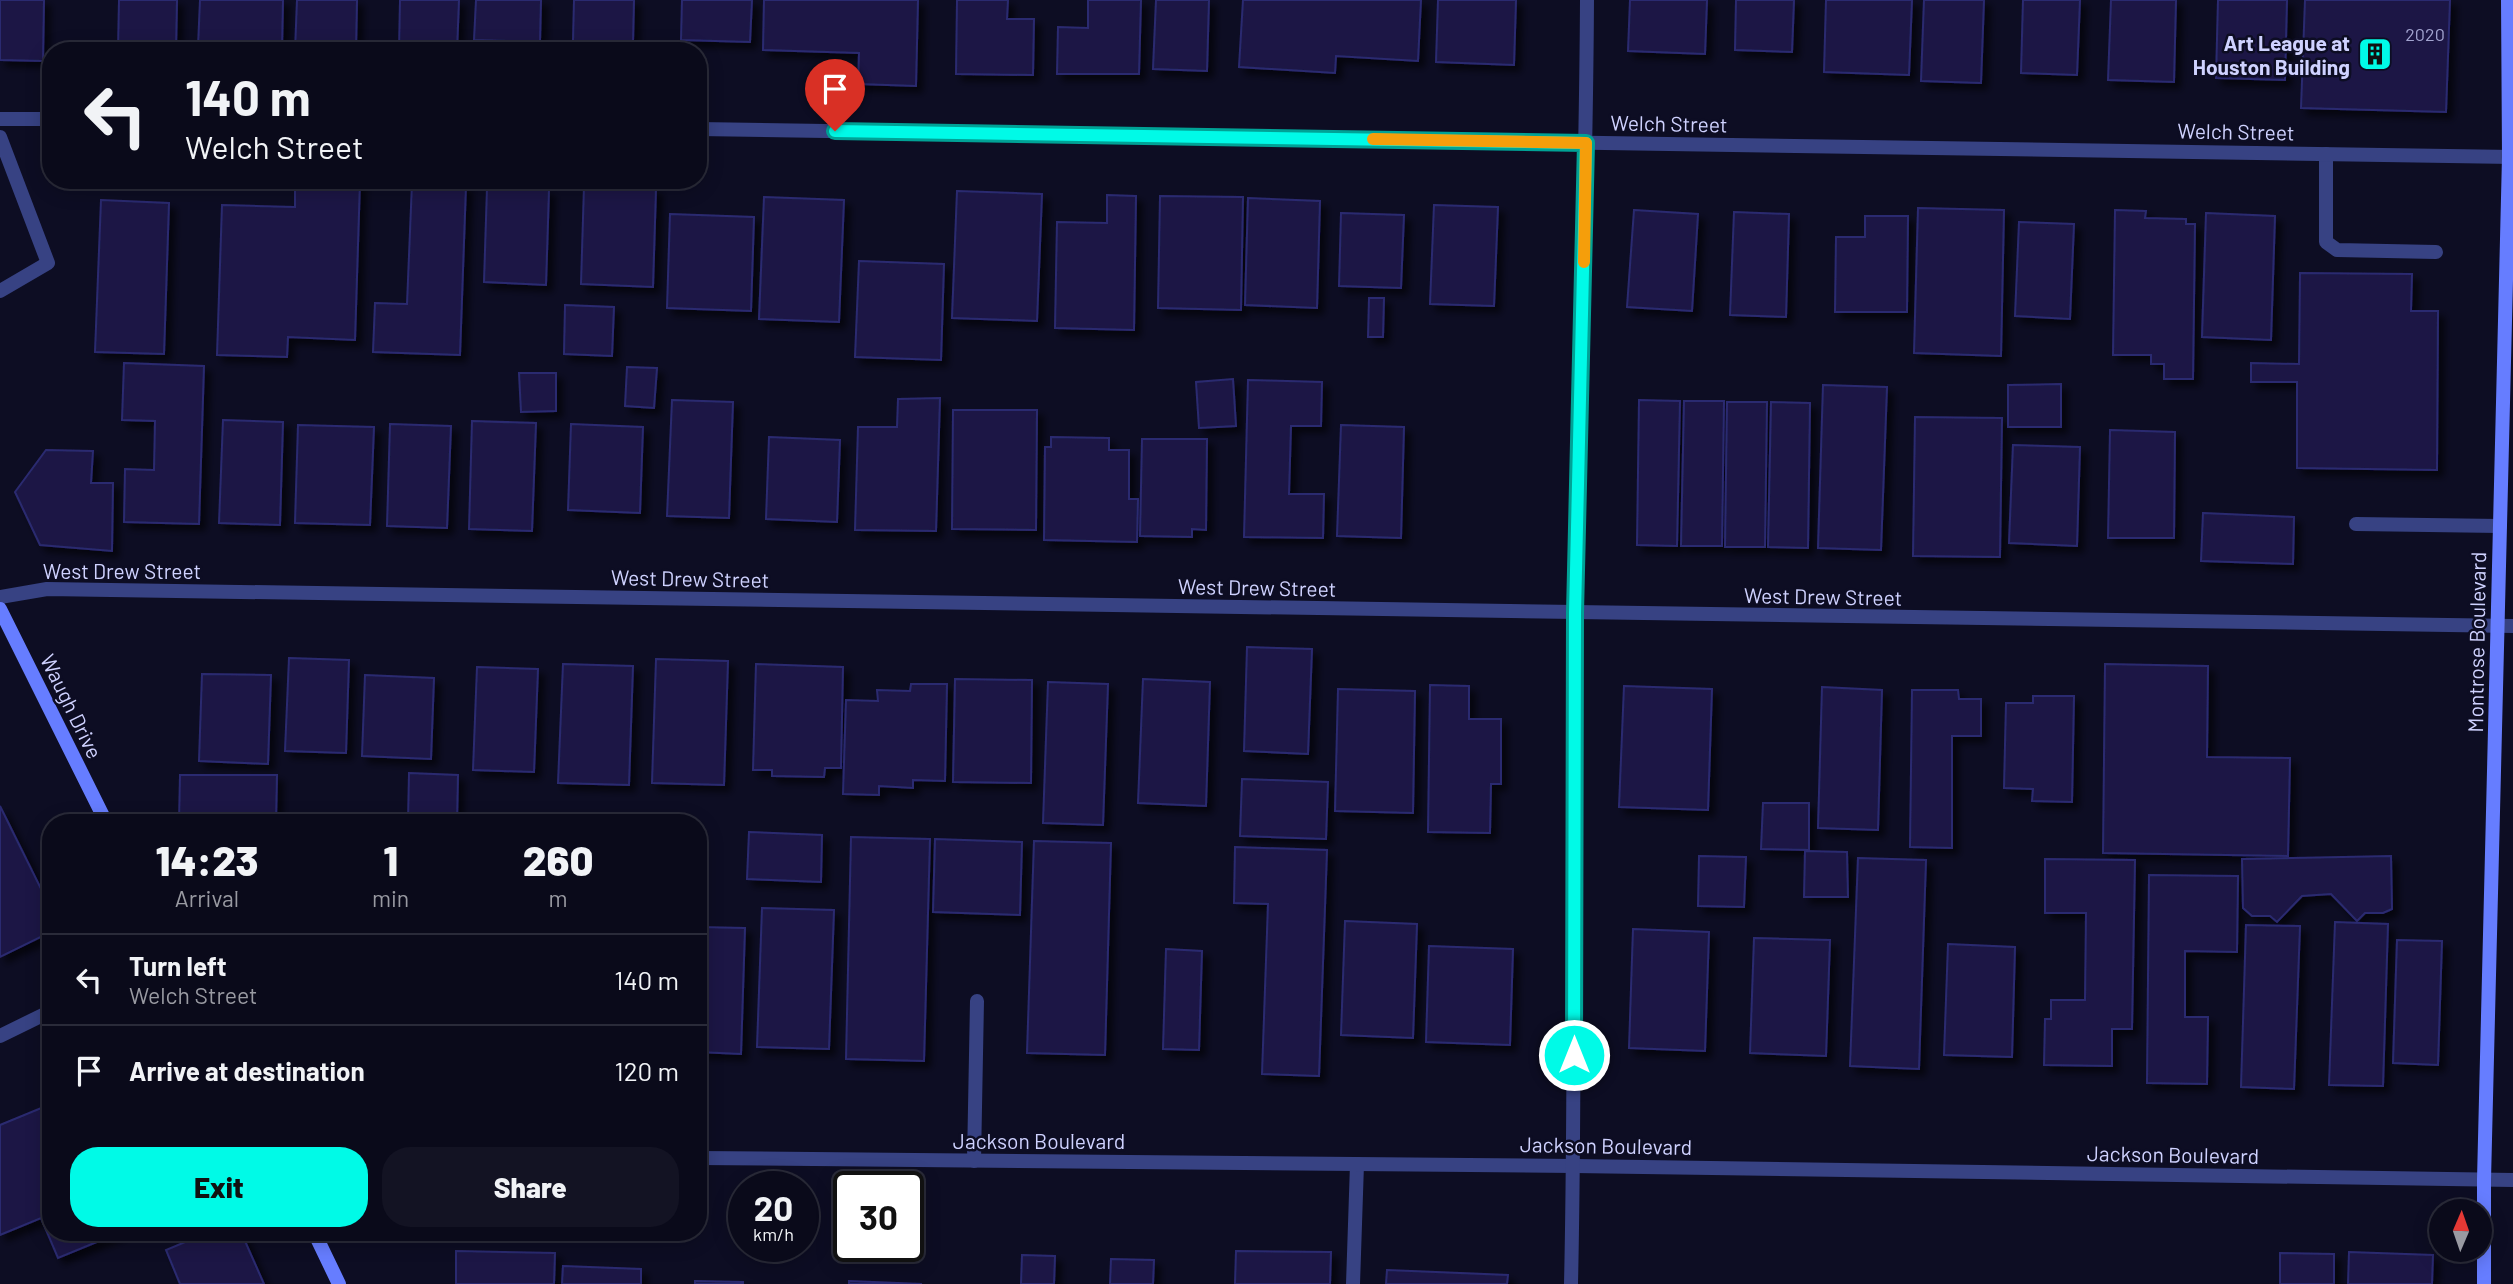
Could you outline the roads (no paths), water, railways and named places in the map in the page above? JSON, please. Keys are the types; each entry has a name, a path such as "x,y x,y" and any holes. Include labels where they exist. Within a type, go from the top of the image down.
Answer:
{"main road":[{"name":"Montrose Boulevard","path":"2484,1284 2484,1180 2511,157 2508,0"},
{"name":"Waugh Drive","path":"0,609 102,814"},
{"path":"318,1241 339,1284"}],"street":[{"path":"1571,1284 1574,1166 1575,613 1587,0"},
{"path":"0,119 42,120"},
{"name":"Welch Street","path":"707,129 2511,157"},
{"path":"0,137 48,263 0,291"},
{"path":"2326,154 2326,242 2337,250 2436,252"},
{"path":"2356,524 2500,526"},
{"name":"West Drew Street","path":"0,597 47,589 2513,626"},
{"path":"974,1161 977,1001"},
{"path":"0,1036 42,1015"},
{"name":"Jackson Boulevard","path":"707,1158 1574,1166 2513,1180"},
{"path":"1353,1284 1357,1164"}],"place":[{"name":"Art League at Houston Building","path":"2375,54"}]}
